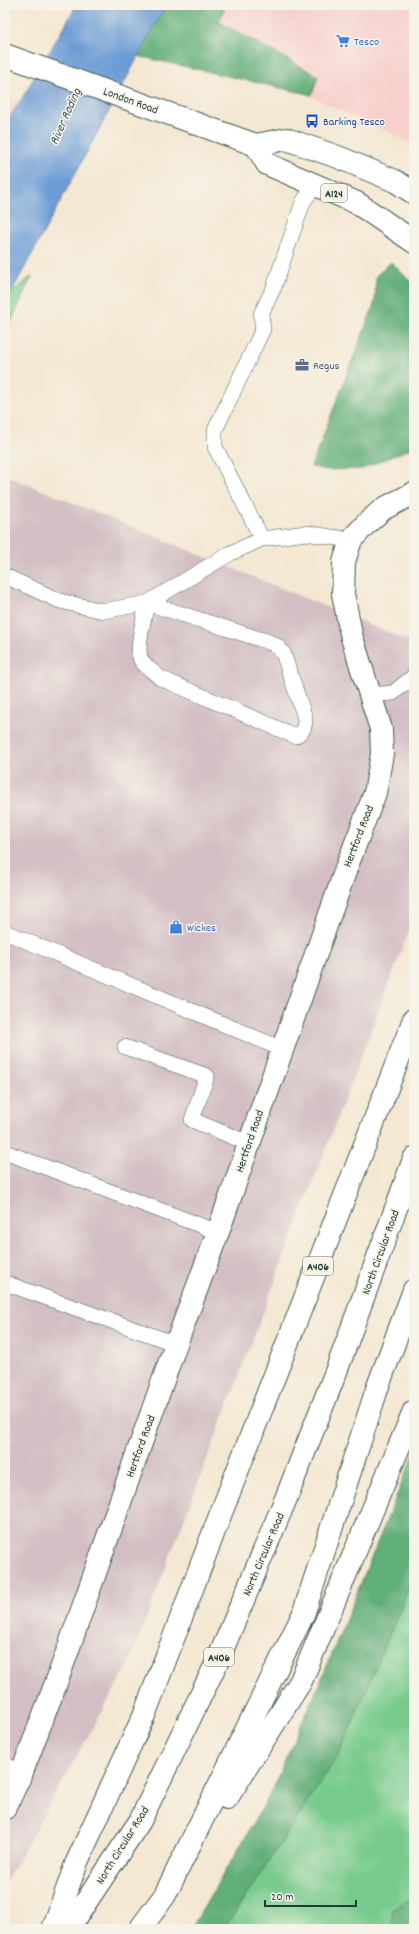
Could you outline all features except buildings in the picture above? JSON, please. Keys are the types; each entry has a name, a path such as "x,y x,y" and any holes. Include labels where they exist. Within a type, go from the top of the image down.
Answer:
{"main road":[{"name":"London Road","path":"5,55 256,145"},
{"path":"256,145 286,139 338,157 395,181 414,193"},
{"name":"A124","path":"256,145 267,164 357,203 414,242"},
{"name":"Hertford Road","path":"5,1808 13,1769 59,1675 176,1344 218,1232 248,1143 347,866 375,793 382,754 381,729 352,638 343,594 344,562 351,540 366,524 383,509 414,493"},
{"name":"A406","path":"53,1929 76,1864 145,1713 414,1019"},
{"name":"North Circular Road","path":"68,1929 140,1821 218,1660 287,1496 337,1369 414,1159"},
{"path":"165,1895 303,1615 378,1386 414,1290"},
{"path":"140,1929 165,1895 301,1681 414,1411"}],"lane":[{"path":"262,539 215,448 215,430 263,329 261,314 274,287 303,202 316,184"},
{"path":"5,576 60,601 104,610 147,603 231,553 262,539 306,533 351,540"},
{"path":"147,603 269,642 277,646 283,653 305,718 305,726 302,733 295,736 160,678 154,673 141,660 139,650 147,603"},
{"path":"371,695 393,693 414,676"},
{"path":"5,932 282,1049"},
{"path":"125,1047 207,1076 192,1120 248,1143"},
{"path":"5,1152 218,1232"},
{"path":"5,1283 176,1344"}],"shaded area":[{"path":"226,5 414,5 414,144 207,49"},
{"path":"5,97 21,100 5,123"},
{"path":"5,475 414,643 414,918 128,1666 5,1883"}],"green space":[{"path":"166,5 226,5 219,22 318,76 312,95 138,56"},
{"path":"391,262 414,285 414,447 362,469 328,470 311,467 375,302 376,276"},
{"path":"32,276 5,335 5,293 11,293"},
{"path":"414,1453 414,1576 339,1754 224,1929 191,1929 268,1798 320,1683"},
{"path":"414,1576 414,1929 224,1929 339,1754"},
{"path":"414,1897 414,1929 391,1929 393,1908"}],"water":[{"name":"River Roding","path":"73,5 166,5 11,293 5,293 5,123 21,100 74,10"}],"place":[{"name":"Tesco","path":"343,41"},
{"name":"Barking Tesco","path":"312,121"},
{"name":"Regus","path":"302,365"},
{"name":"Wickes","path":"176,927"}]}
